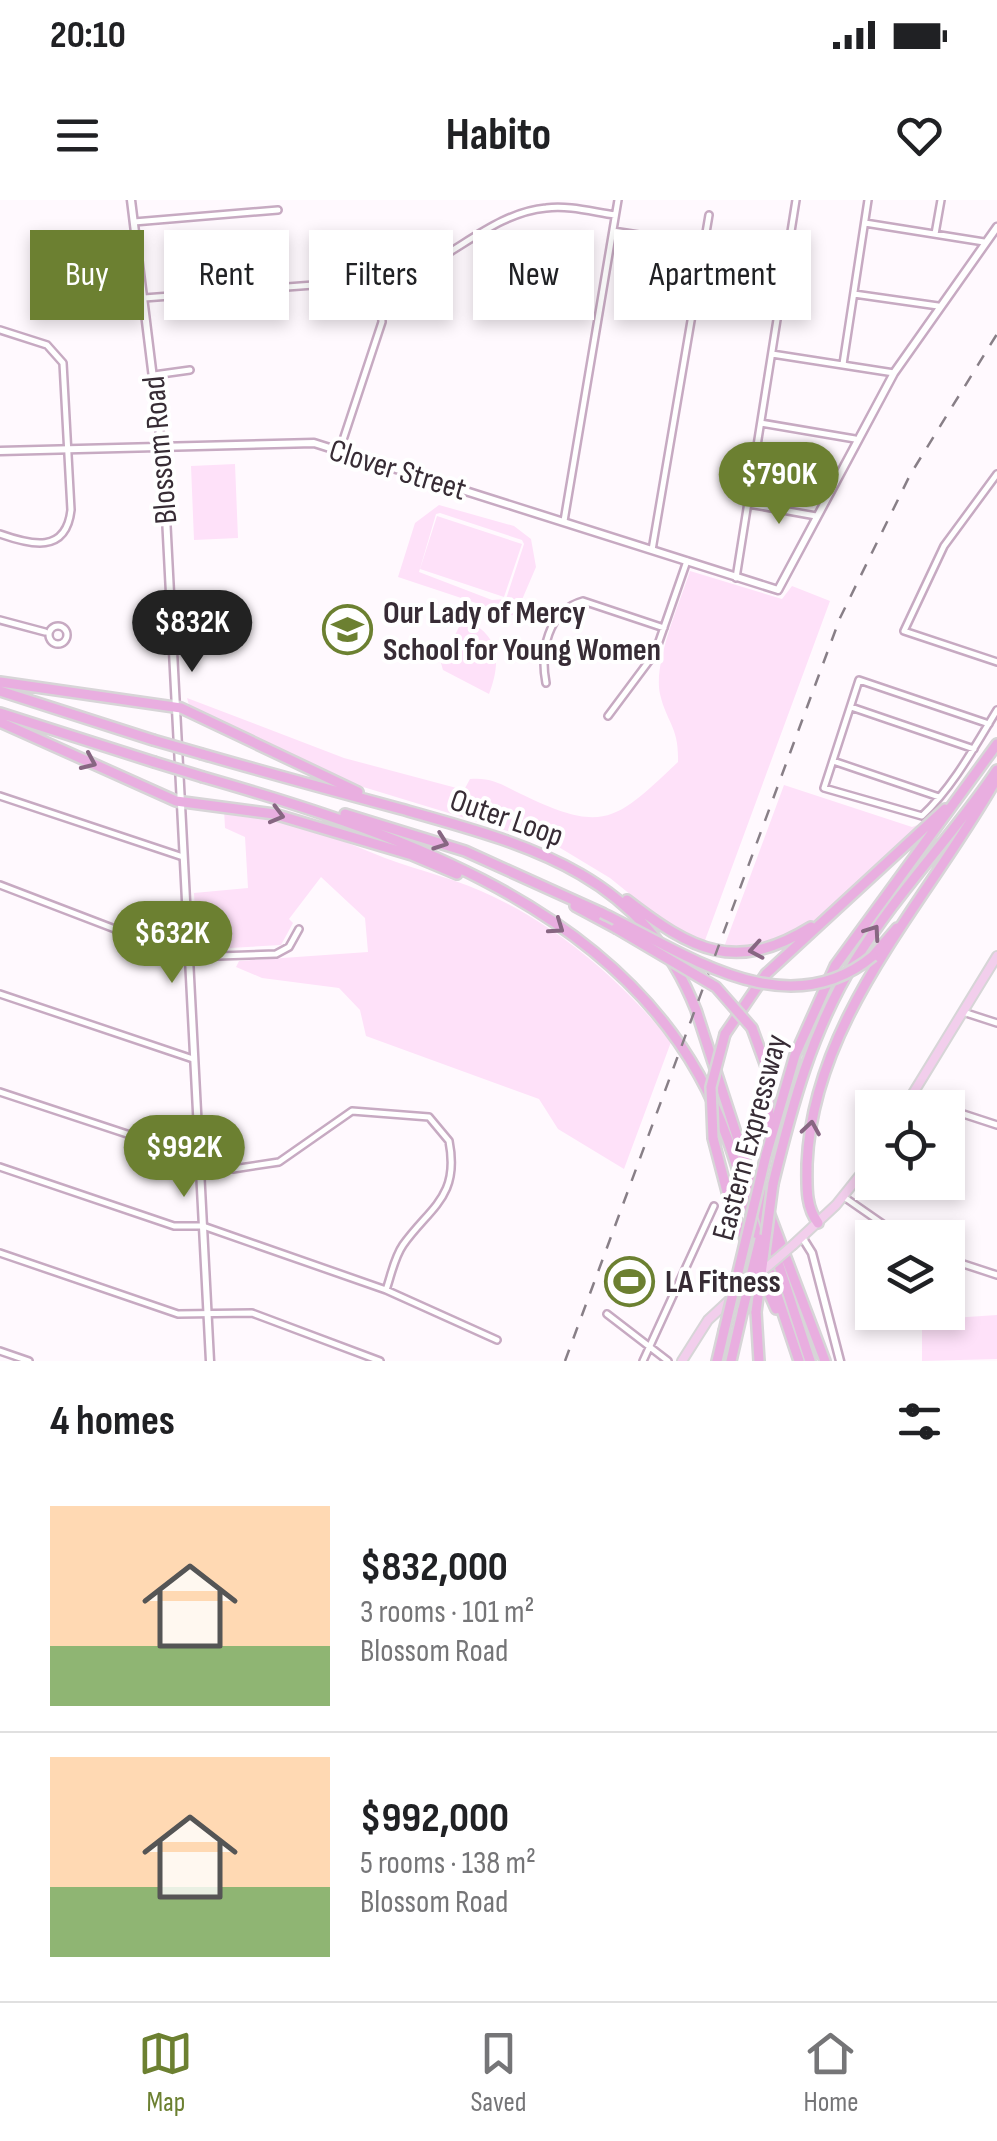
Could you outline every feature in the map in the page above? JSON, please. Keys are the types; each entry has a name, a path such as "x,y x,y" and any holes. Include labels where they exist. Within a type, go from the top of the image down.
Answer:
{"highway":[{"path":"0,682 176,707 402,810"},
{"name":"Outer Loop","path":"0,691 202,754 516,841 578,870 625,906 670,958 696,1010 810,1361"},
{"name":"Outer Loop","path":"0,714 280,798 418,848 524,905 626,983 684,1050 712,1102 799,1361"},
{"path":"0,722 180,802 256,810 406,854 524,905"},
{"path":"799,1361 735,1217 713,1138 711,1087 725,1034 759,982 935,820 994,748"},
{"name":"Eastern Expressway","path":"716,1361 795,1054 830,975 868,916 994,748"},
{"name":"Eastern Expressway","path":"731,1361 801,1077 840,986 882,920 997,770"},
{"path":"818,1223 808,1204 808,1155 824,1076 850,1015 997,778"},
{"path":"280,798 427,837 516,873 736,976 769,987 823,984 872,956 936,873"},
{"path":"578,870 673,935 714,951 773,947 842,906"},
{"path":"516,873 716,987 752,1028 770,1082 766,1155"},
{"path":"724,1094 825,1361"},
{"path":"759,1361 756,1312 774,1184"}],"main road":[{"path":"915,1090 997,956"},
{"path":"682,1361 708,1320 818,1223 855,1182"}],"street":[{"name":"Blossom Road","path":"131,200 135,230"},
{"path":"232,200 234,213"},
{"path":"564,521 618,200"},
{"path":"736,578 796,200"},
{"path":"843,364 868,200"},
{"path":"935,234 940,200"},
{"path":"453,253 527,211 564,208 615,215"},
{"path":"134,222 278,210"},
{"path":"706,230 709,215"},
{"path":"865,222 984,242"},
{"path":"749,504 816,516 894,373 997,227"},
{"path":"144,298 309,286"},
{"path":"854,294 938,306"},
{"name":"Blossom Road","path":"144,298 162,445 210,1361"},
{"path":"340,449 380,332 380,320"},
{"path":"652,550 691,320"},
{"path":"0,330 47,345 61,358 70,517 62,535 37,545 0,534"},
{"path":"772,354 894,373"},
{"path":"154,374 190,370"},
{"path":"761,423 855,439"},
{"name":"Clover Street","path":"0,451 296,440 340,449 736,578 781,589 816,516"},
{"path":"997,474 944,546 904,631 997,662"},
{"path":"608,716 655,653 687,561"},
{"path":"546,683 543,650 551,629 575,603 583,601 664,628"},
{"path":"0,620 46,632"},
{"path":"989,724 859,680 824,788 918,817 940,797 974,748 989,724 997,710"},
{"path":"851,707 974,748"},
{"path":"833,761 940,797"},
{"path":"0,796 184,856"},
{"path":"0,884 188,957 276,954 289,947 299,929"},
{"path":"0,994 194,1059"},
{"path":"963,1012 997,1023"},
{"path":"0,1092 232,1169 274,1165 352,1111 408,1113 434,1120 450,1147 447,1188 436,1211 402,1247 386,1290"},
{"path":"965,1114 997,1125"},
{"path":"0,1167 174,1226 203,1226 386,1290 497,1340"},
{"path":"844,1197 877,1220"},
{"path":"642,1361 714,1206"},
{"path":"802,1237 812,1253 840,1361"},
{"path":"0,1254 178,1314 252,1314 380,1361"},
{"path":"965,1265 997,1275"},
{"path":"607,1314 668,1361"},
{"path":"0,1352 29,1361"}],"shaded area":[{"path":"235,464 238,538 194,540 191,466"},
{"path":"439,505 514,526 531,539 536,567 515,616 398,577 415,523","holes":["436,514 522,540 506,599 492,600 419,572"]},
{"path":"437,516 522,544 504,597 420,569"},
{"path":"690,571 782,599 792,586 830,601 704,943 673,929 610,878 557,846 360,786 189,705 187,698 344,758 464,790 470,779 491,780 572,814 608,815 639,797 678,762 677,740 659,681 664,650"},
{"path":"463,619 484,632 494,649 495,670 489,694 443,670 441,663"},
{"path":"784,785 912,827 923,823 859,887 808,925 753,946 724,947"},
{"path":"224,809 306,828 481,891 544,925 590,959 671,1042 624,1169 558,1129 539,1099 366,1036 360,1010 339,988 262,978 236,967 239,961 368,952 365,918 321,877 289,919 293,923 281,945 197,950 194,893 248,888 245,837 225,828"},
{"path":"997,1315 997,1359 922,1361 922,1330 965,1330 965,1317"}],"railway":[{"path":"565,1361 840,618 910,475 997,334"}],"place":[{"name":"Our Lady of Mercy School for Young Women","path":"348,630"},
{"name":"LA Fitness","path":"630,1281"}]}
